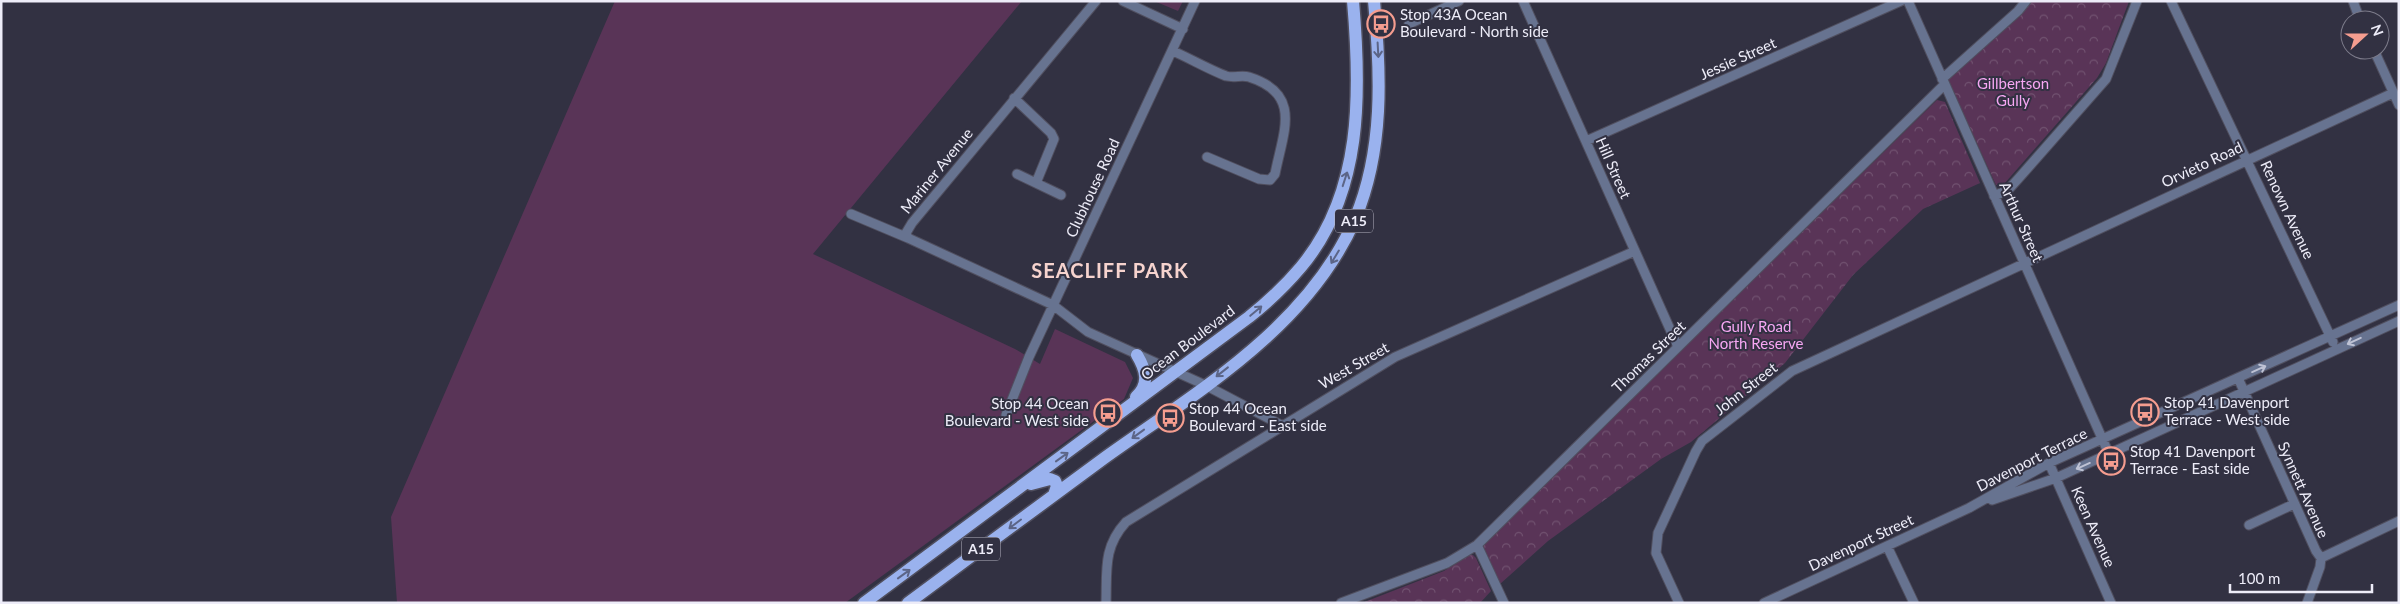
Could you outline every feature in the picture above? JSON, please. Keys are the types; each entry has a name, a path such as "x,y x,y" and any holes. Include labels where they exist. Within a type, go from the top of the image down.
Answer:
{"main road":[{"name":"Ocean Boulevard","path":"864,603 1175,373 1276,295 1302,266 1322,234 1337,201 1354,146 1357,75 1353,1"},
{"name":"A15","path":"908,603 1054,494 1206,385 1267,337 1295,311 1319,283 1338,253 1355,219 1375,152 1379,74 1374,1"},
{"path":"1114,418 1140,394 1144,386 1146,377 1137,355"},
{"path":"1009,496 1031,484 1050,479 1055,481 1057,486 1054,494"}],"street":[{"name":"Mariner Avenue","path":"1096,1 912,223 906,233 908,238 1053,305 1088,332 1175,373 1206,385 1281,426"},
{"path":"1124,1 1183,29"},
{"name":"Clubhouse Road","path":"1006,415 1053,305 1195,1"},
{"path":"1409,24 1460,1"},
{"name":"Hill Street","path":"1523,1 1678,347"},
{"name":"Jessie Street","path":"1586,141 1901,1"},
{"name":"Arthur Street","path":"1908,1 2109,454"},
{"name":"Thomas Street","path":"1341,603 1447,563 1477,544 2026,1"},
{"path":"1994,196 2008,190 2106,79 2136,1"},
{"name":"Renown Avenue","path":"2171,1 2337,349"},
{"path":"1173,51 1228,77 1248,77 1275,89 1283,99 1286,121 1275,174 1270,180 1260,179 1207,157"},
{"path":"2378,60 2399,105"},
{"name":"Orvieto Road","path":"2024,264 2393,93"},
{"path":"1014,98 1051,133 1054,139 1036,183"},
{"path":"1017,174 1061,195"},
{"path":"852,214 908,238"},
{"name":"West Street","path":"1106,603 1107,555 1115,534 1126,522 1395,357 1635,251"},
{"name":"John Street","path":"1679,603 1656,552 1656,539 1702,441 1792,371 2024,264"},
{"name":"Davenport Terrace","path":"1969,508 2049,463 2399,305"},
{"name":"Davenport Terrace","path":"1969,508 2056,478 2399,321"},
{"name":"Synnett Avenue","path":"2238,378 2294,504 2321,558"},
{"name":"Keen Avenue","path":"2049,463 2111,603"},
{"path":"2249,525 2294,504"},
{"name":"Davenport Street","path":"1764,603 1969,508"},
{"path":"2307,603 2320,567 2321,558 2399,521"},
{"path":"1477,544 1504,603"},
{"path":"1887,546 1914,603"}],"green space":[{"path":"615,1 1022,1 813,254 1015,349 1040,364 1055,329 1125,362 1133,378 1124,399 845,603 397,603 391,517"},
{"path":"1154,1 1183,1 1178,11"},
{"name":"Gillbertson Gully","path":"2030,1 2129,1 2106,63 2097,78 2004,184 1996,185 1948,80 2021,15"},
{"name":"Gully Road North Reserve","path":"1937,100 1945,102 1980,183 1923,209 1853,275 1785,363 1691,442 1661,459 1548,541 1500,584 1482,545"},
{"path":"1469,555 1473,555 1476,558 1491,591 1480,603 1362,603 1444,571"}],"place":[{"name":"Stop 43A Ocean Boulevard - North side","path":"1381,24"},
{"name":"Stop 41 Davenport Terrace - West side","path":"2145,412"},
{"name":"Stop 44 Ocean Boulevard - West side","path":"1108,413"},
{"name":"Stop 44 Ocean Boulevard - East side","path":"1170,418"},
{"name":"Stop 41 Davenport Terrace - East side","path":"2111,461"}],"district":[{"name":"SEACLIFF PARK","path":"1110,271"}]}
